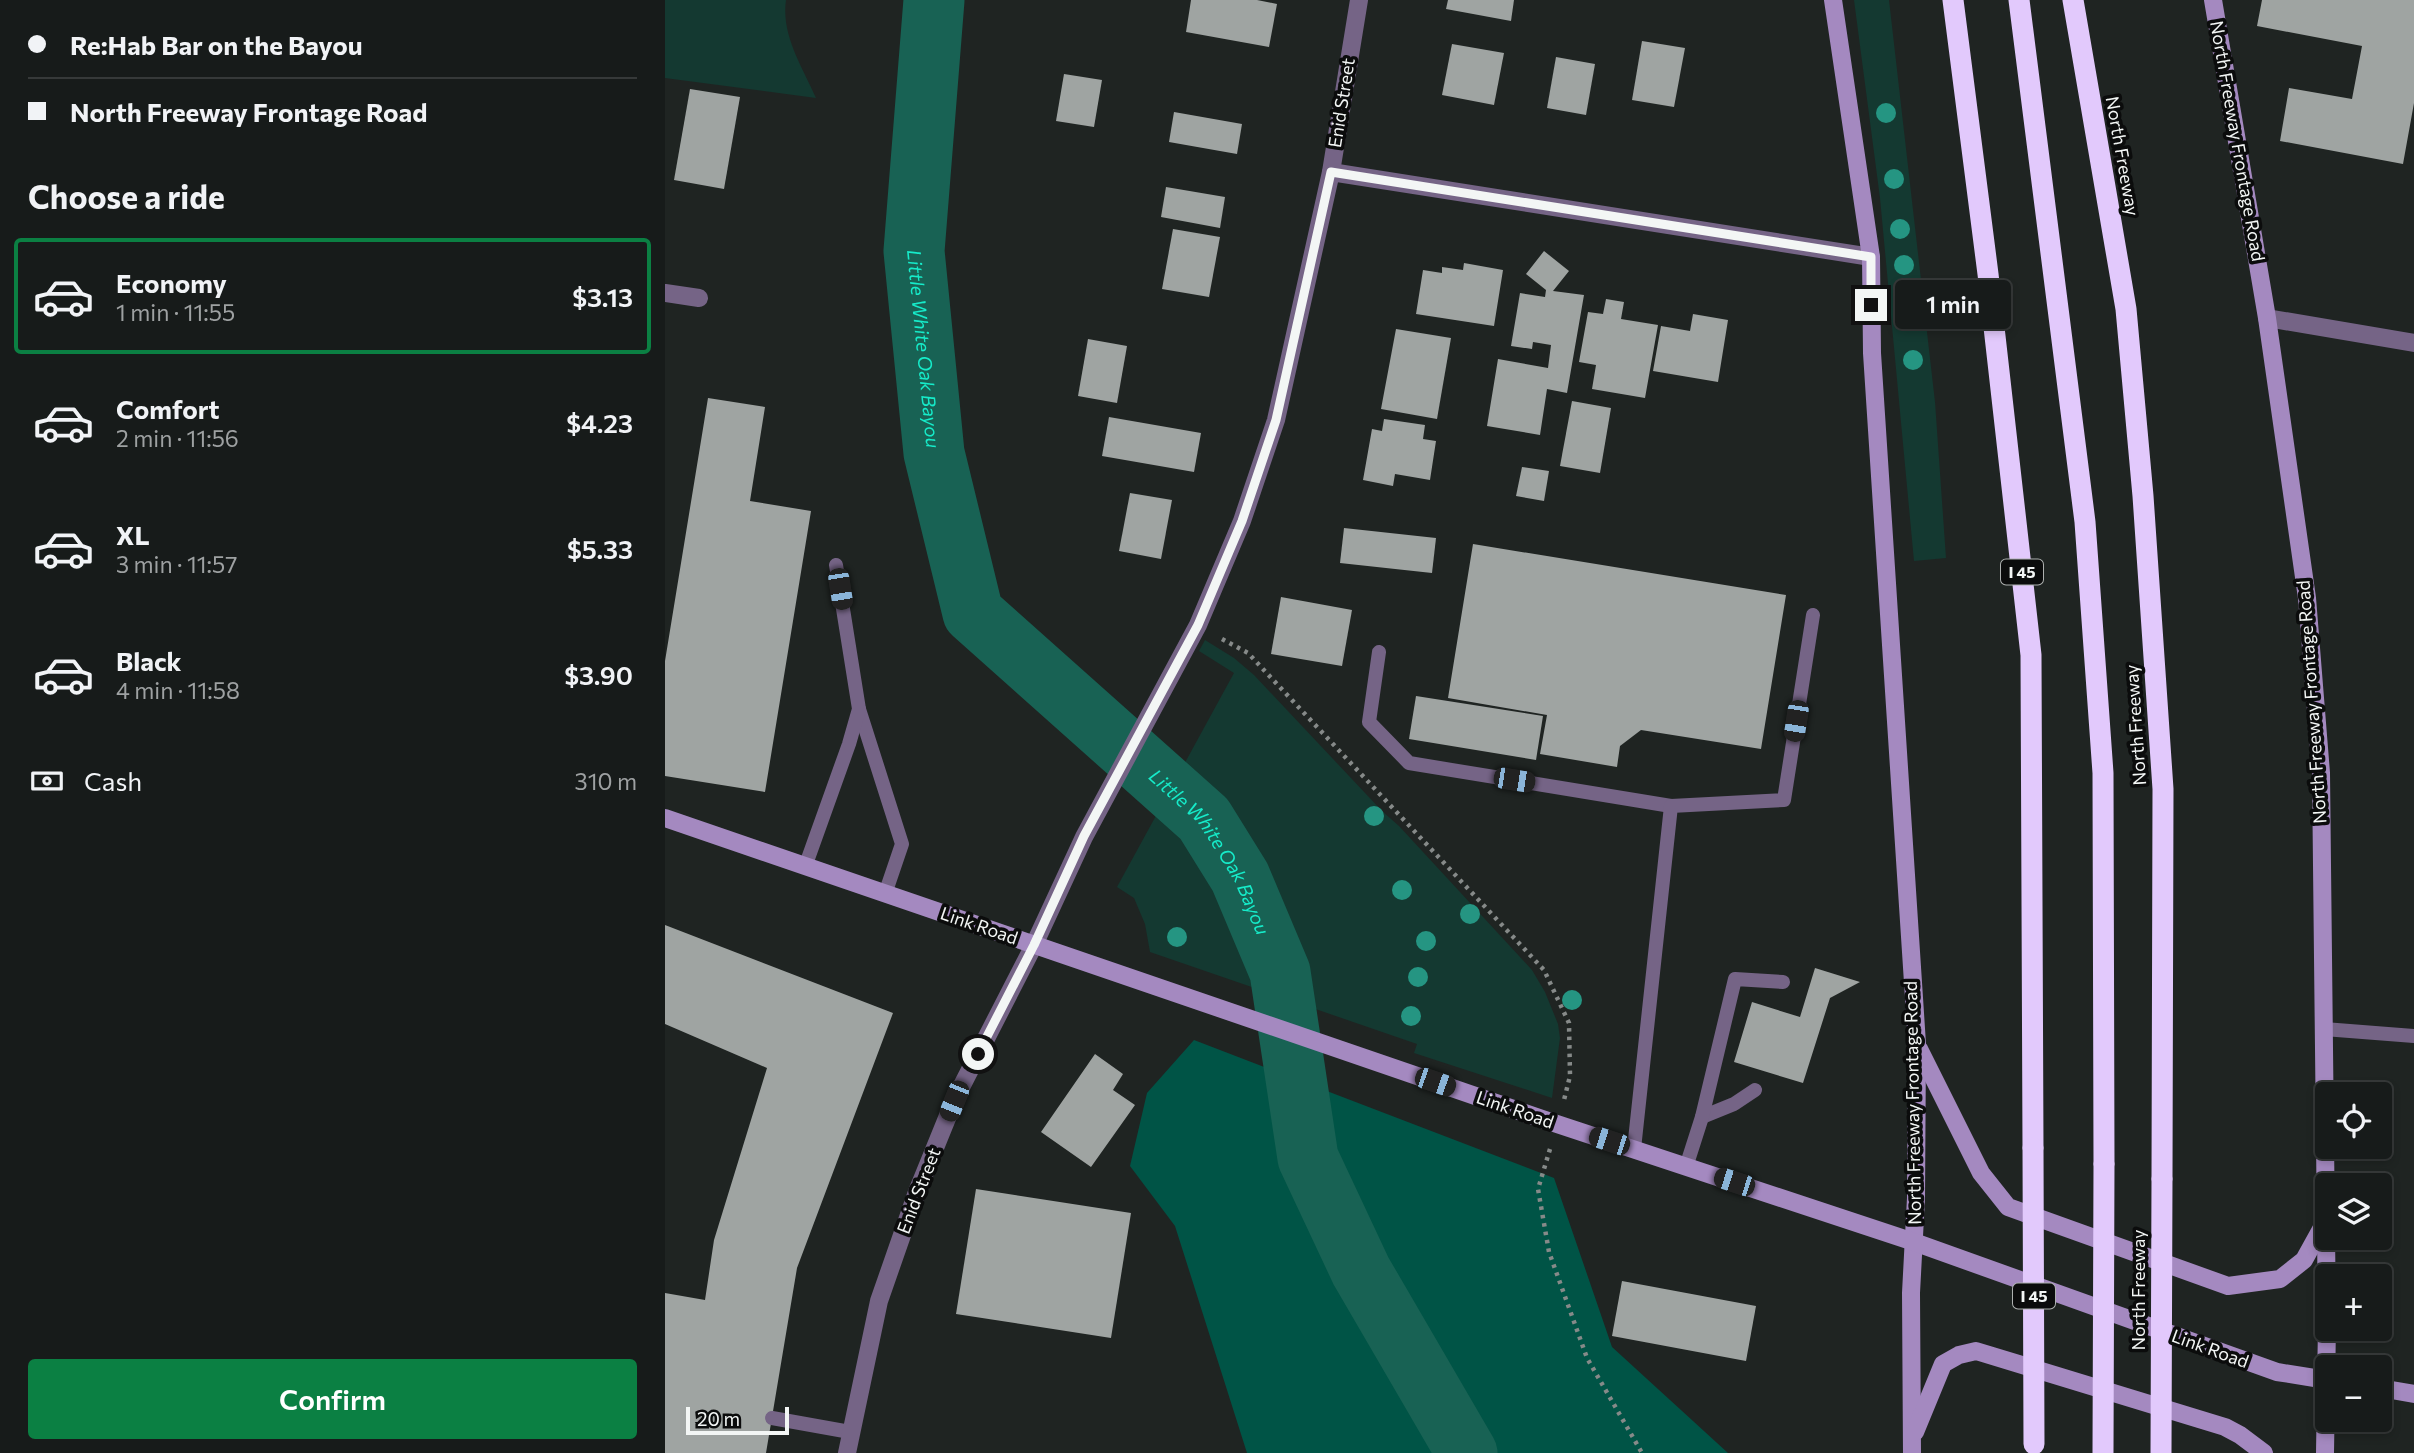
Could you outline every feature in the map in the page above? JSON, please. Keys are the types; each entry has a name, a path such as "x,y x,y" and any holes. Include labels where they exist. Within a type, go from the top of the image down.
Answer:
{"highway":[{"name":"I 45","path":"1953,0 1988,274 2031,655 2034,1449"},
{"name":"North Freeway","path":"2019,0 2085,522 2103,773 2103,1453"},
{"name":"North Freeway","path":"2073,0 2126,309 2143,496 2163,789 2161,1453"}],"main road":[{"name":"North Freeway Frontage Road","path":"1833,0 1871,257 1872,353 1917,1044 1911,1293 1912,1446"},
{"name":"North Freeway Frontage Road","path":"2213,0 2267,318 2307,598 2319,746 2326,1173"},
{"name":"Link Road","path":"665,818 1686,1167 1914,1242 2277,1373 2315,1378"},
{"path":"1917,1044 1981,1173 2008,1206 2228,1286 2280,1279 2304,1261 2315,1241"},
{"name":"North Freeway Frontage Road","path":"2327,1250 2327,1355"},
{"path":"1912,1446 1943,1364 1959,1355 1976,1351 2225,1427 2264,1453"},
{"path":"2392,1390 2414,1394"},
{"name":"North Freeway Frontage Road","path":"2325,1453 2326,1432"}],"street":[{"name":"Enid Street","path":"847,1453 879,1301 917,1192 954,1101 1034,945 1084,836 1198,625 1242,521 1276,420 1331,172 1359,0"},
{"path":"1331,172 1871,257"},
{"path":"665,293 699,298"},
{"path":"2267,318 2414,343"}],"lane":[{"path":"836,565 859,709 902,844 885,894"},
{"path":"1379,652 1369,722 1409,763 1671,807 1784,800 1813,615"},
{"path":"805,867 859,709"},
{"path":"1634,1149 1671,807"},
{"path":"1686,1167 1702,1117 1735,979 1783,982"},
{"path":"2324,1028 2414,1036"},
{"path":"1702,1117 1734,1104 1755,1090"},
{"path":"772,1418 851,1432"}],"path":[{"path":"1222,639 1248,653 1544,970 1569,1023 1570,1076 1564,1100"},
{"path":"1550,1148 1538,1189 1549,1252 1587,1359 1641,1453"}],"green space":[{"path":"665,0 786,0 785,13 790,38 816,98 665,78"},
{"path":"1854,0 1889,0 1935,402 1946,558 1914,561 1880,198"},
{"path":"1205,640 1234,658 1254,675 1532,970 1545,992 1558,1024 1560,1038 1552,1098 1414,1053 1417,1044 1150,952 1145,924 1134,898 1117,887 1234,673 1199,651"},
{"path":"1194,1040 1554,1178 1612,1347 1728,1453 1247,1453 1175,1226 1130,1166 1147,1093"}],"building":[{"path":"1191,0 1257,0 1277,4 1269,47 1186,32"},
{"path":"1448,0 1514,0 1511,21 1446,9"},
{"path":"2262,0 2414,0 2414,103 2403,164 2280,141 2289,88 2352,99 2362,46 2257,26"},
{"path":"1642,41 1685,48 1674,107 1632,100"},
{"path":"1452,44 1504,53 1494,105 1442,95"},
{"path":"1556,57 1595,64 1586,115 1547,108"},
{"path":"1064,74 1102,80 1094,127 1056,121"},
{"path":"690,89 740,97 724,189 674,180"},
{"path":"1174,112 1242,124 1237,154 1169,142"},
{"path":"1166,187 1225,197 1220,228 1161,217"},
{"path":"1173,229 1220,237 1209,297 1162,289"},
{"path":"1544,251 1569,271 1553,291 1584,295 1567,393 1547,389 1540,435 1487,426 1498,359 1548,368 1551,345 1533,342 1532,349 1511,346 1520,293 1545,297 1546,290 1526,274"},
{"path":"1464,263 1503,270 1494,326 1416,314 1423,270 1442,273 1442,267 1463,270"},
{"path":"1606,299 1624,302 1621,319 1658,325 1645,398 1592,389 1596,365 1579,362 1588,312 1603,314"},
{"path":"1693,314 1728,320 1718,382 1653,371 1661,326 1690,331"},
{"path":"1396,329 1451,338 1437,419 1381,409"},
{"path":"1088,339 1127,346 1117,403 1078,396"},
{"path":"708,398 765,407 750,501 811,511 765,792 665,776 665,661"},
{"path":"1572,401 1611,408 1600,473 1560,466"},
{"path":"1109,417 1201,433 1194,472 1102,456"},
{"path":"1384,419 1425,425 1423,439 1436,441 1430,480 1395,474 1393,486 1363,480 1372,429 1382,431"},
{"path":"1522,467 1549,471 1544,501 1516,496"},
{"path":"1130,493 1172,500 1161,559 1119,551"},
{"path":"1344,528 1436,538 1432,573 1340,563"},
{"path":"1473,544 1786,595 1761,749 1641,730 1620,746 1617,767 1540,754 1547,715 1448,698"},
{"path":"1281,597 1352,610 1342,666 1271,654"},
{"path":"1416,696 1543,716 1536,760 1409,739"},
{"path":"665,925 893,1013 797,1268 766,1453 665,1453 665,1293 705,1300 714,1240 767,1068 665,1024"},
{"path":"1815,968 1860,982 1830,998 1803,1083 1734,1062 1752,1002 1800,1017"},
{"path":"1095,1054 1123,1074 1113,1090 1135,1105 1091,1167 1041,1132"},
{"path":"976,1189 1131,1213 1111,1338 956,1314"},
{"path":"1622,1281 1756,1306 1746,1361 1612,1336"}],"waterway":[{"name":"Little White Oak Bayou","path":"934,0 914,251 934,453 973,613 1204,819 1240,877 1280,972 1308,1158 1361,1271 1467,1453"}],"route":[{"path":"978,1054 1034,945 1084,836 1198,625 1242,521 1276,420 1331,172 1871,257 1871,305"}]}
